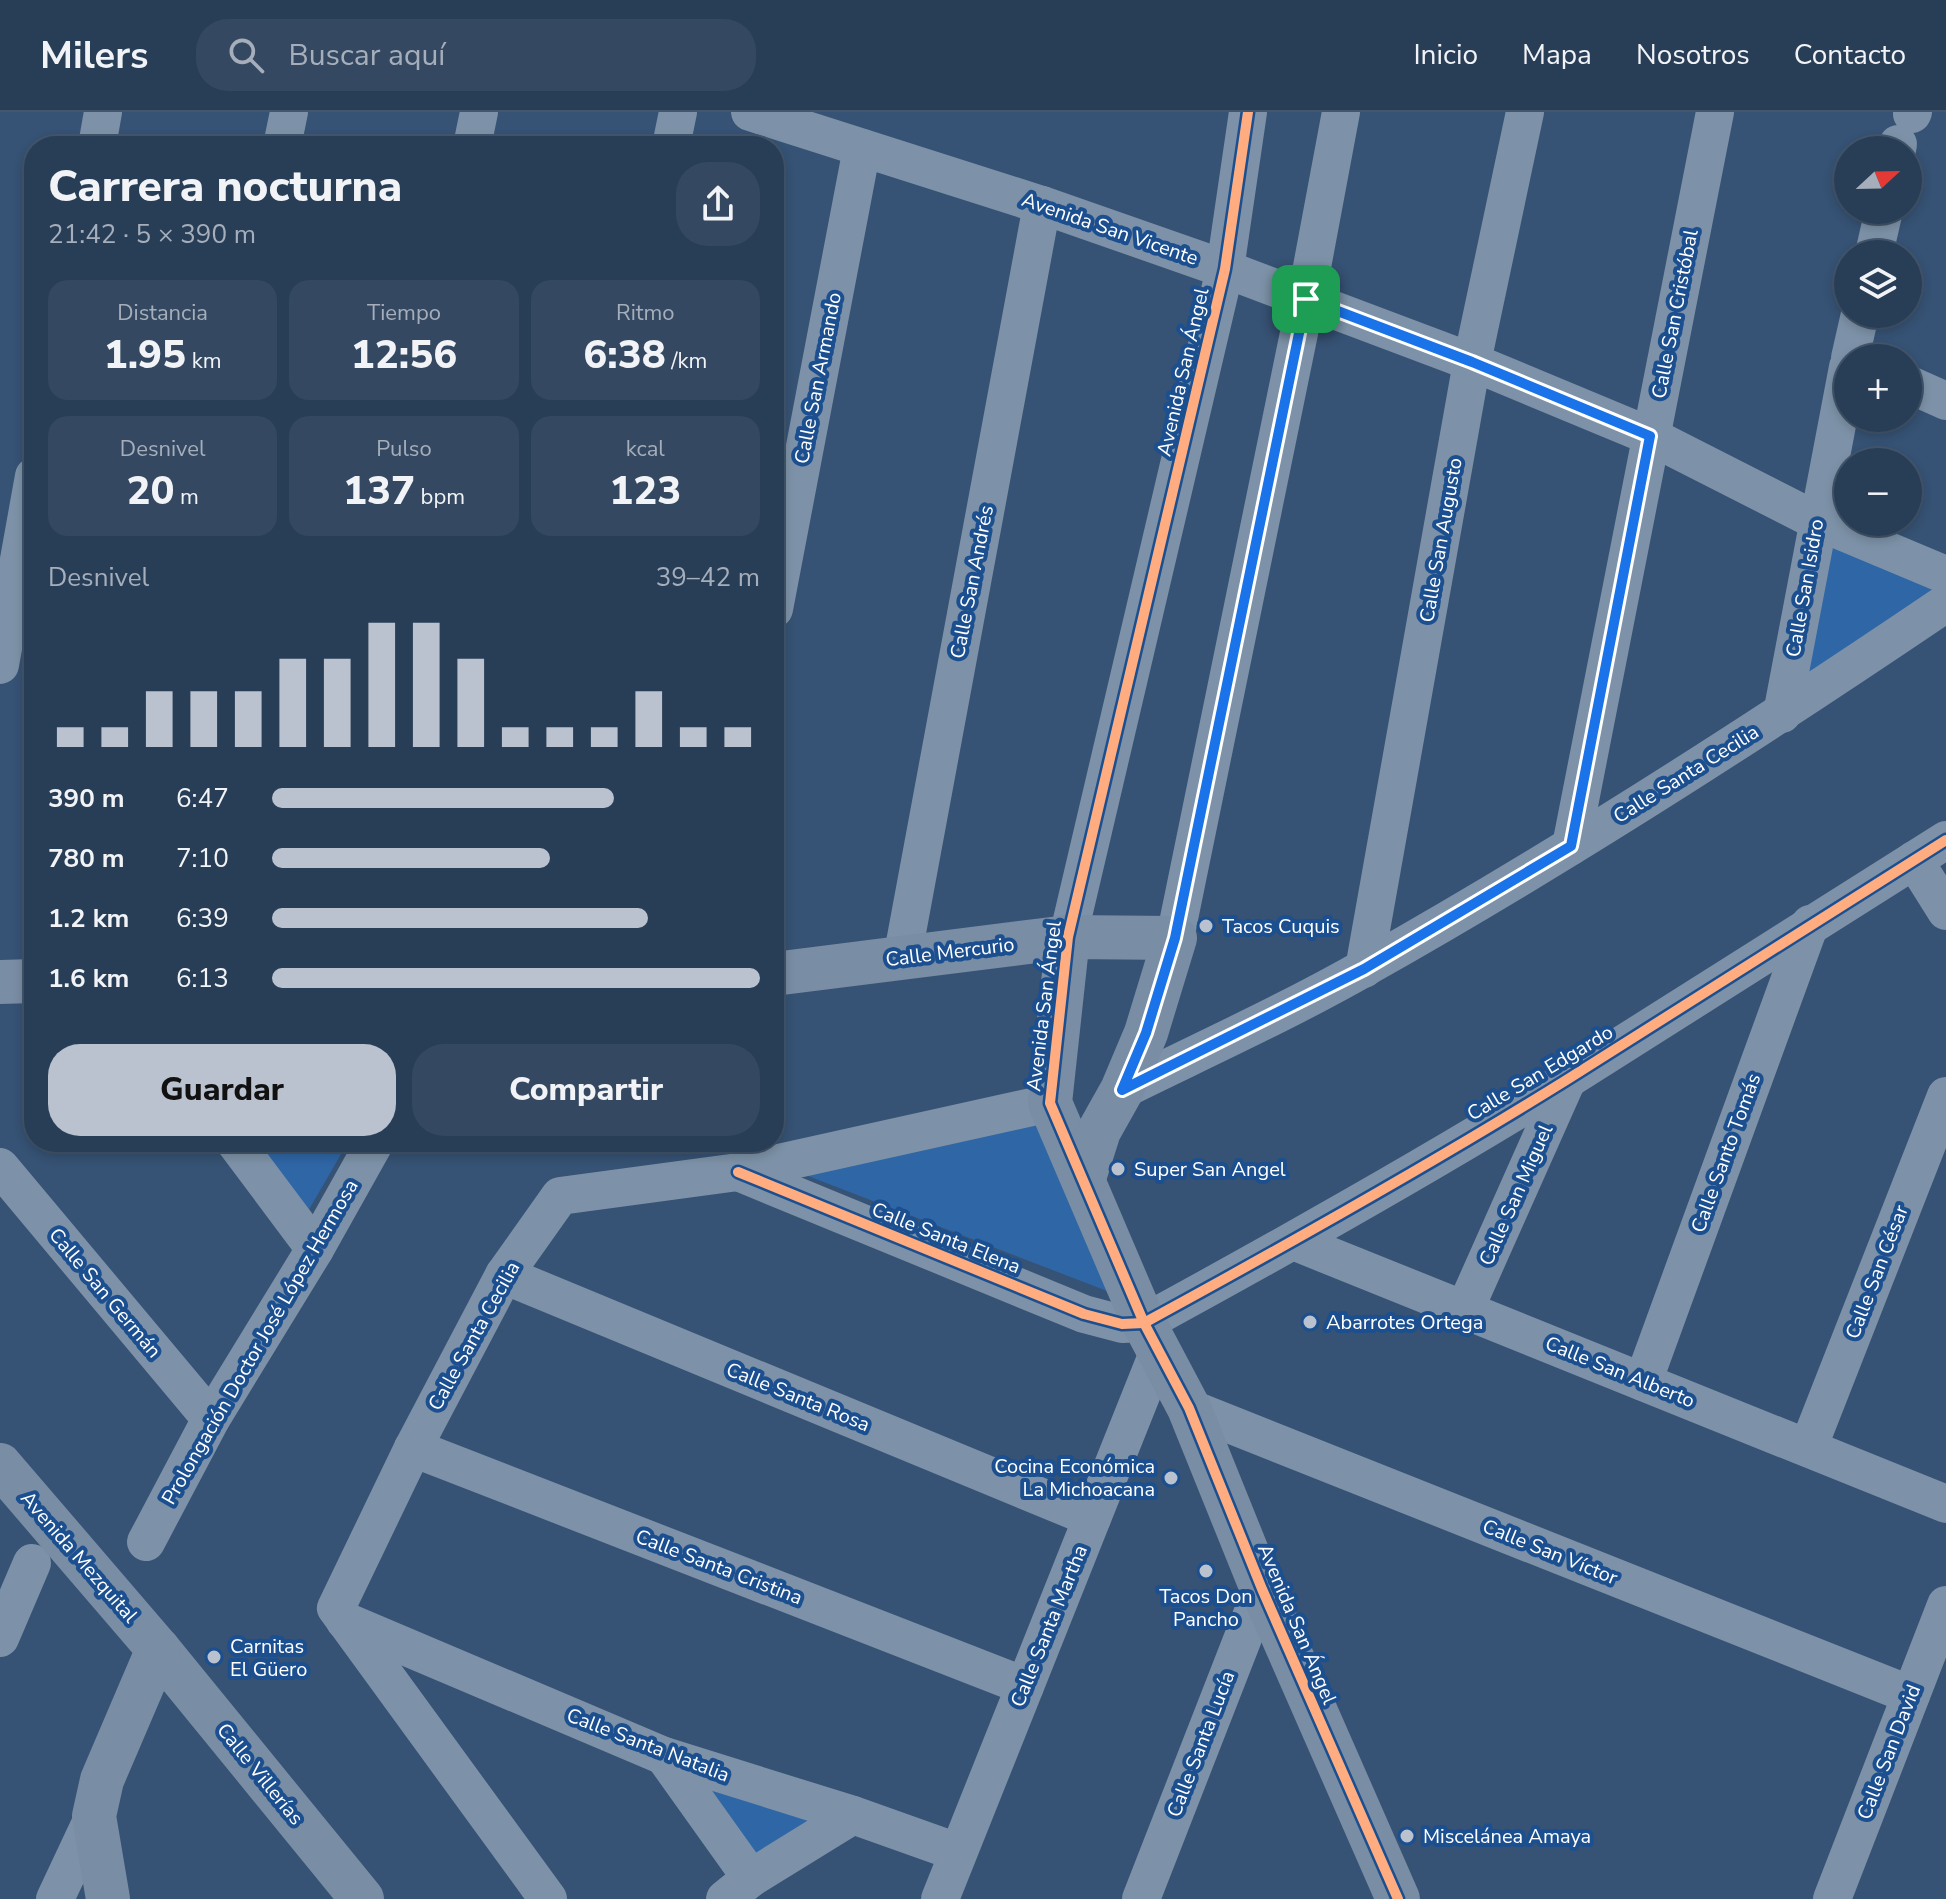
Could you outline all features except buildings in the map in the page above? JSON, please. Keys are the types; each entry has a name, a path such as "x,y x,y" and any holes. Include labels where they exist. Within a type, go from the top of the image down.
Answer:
{"street":[{"path":"99,136 103,112"},
{"path":"284,136 289,112"},
{"path":"474,136 479,112"},
{"path":"673,136 678,112"},
{"name":"Avenida San Vicente","path":"750,112 1042,205 1225,269 1472,362 1650,436 1817,521 1946,575"},
{"name":"Avenida San Ángel","path":"1248,112 1225,269 1068,937 1050,1103 1151,1338 1189,1408 1262,1589 1398,1899"},
{"path":"1084,1178 1099,1131 1122,1090 1146,1033 1175,938 1306,299 1341,112"},
{"name":"Calle San Augusto","path":"1364,969 1472,362 1525,112"},
{"name":"Calle San Cristóbal","path":"1571,846 1715,112"},
{"name":"Calle San Armando","path":"784,557 862,148"},
{"name":"Calle San Andrés","path":"902,959 1042,205"},
{"path":"1922,390 1946,401"},
{"name":"Calle San Isidro","path":"1782,714 1835,432"},
{"path":"0,472 24,476"},
{"path":"0,665 24,533"},
{"name":"Calle Santa Cecilia","path":"1122,1090 1364,969 1571,846 1782,714 1946,603"},
{"name":"Calle San Edgardo","path":"1151,1338 1293,1241 1567,1080 1946,840"},
{"path":"1914,860 1946,911"},
{"name":"Calle Santo Tomás","path":"1643,1382 1810,924"},
{"name":"Calle Mercurio","path":"784,973 1068,937 1175,938"},
{"path":"0,982 24,981"},
{"name":"Calle San Miguel","path":"1465,1309 1567,1080"},
{"name":"Calle San César","path":"1808,1448 1946,1096"},
{"name":"Calle Santa Cecilia","path":"345,1621 336,1608 413,1448 504,1275 560,1196 738,1172 1050,1103"},
{"path":"242,1152 315,1249"},
{"name":"Prolongación Doctor José López Hermosa","path":"146,1542 211,1419 315,1249 369,1152"},
{"name":"Calle San Germán","path":"0,1167 211,1419"},
{"name":"Calle Santa Elena","path":"738,1172 1084,1314 1122,1324 1151,1338"},
{"name":"Calle San Alberto","path":"1293,1241 1946,1504"},
{"name":"Calle Santa Rosa","path":"504,1275 1092,1518"},
{"name":"Calle Santa Martha","path":"940,1899 1092,1518 1151,1338"},
{"name":"Calle San Víctor","path":"1189,1408 1911,1695"},
{"name":"Calle Santa Cristina","path":"413,1448 1025,1686"},
{"name":"Avenida Mezquital","path":"0,1465 158,1649"},
{"path":"0,1638 32,1563"},
{"name":"Calle Santa Lucía","path":"1141,1899 1262,1589"},
{"name":"Calle San David","path":"1832,1899 1946,1605"},
{"path":"345,1621 548,1899"},
{"name":"Calle Santa Natalia","path":"345,1621 664,1756 853,1815 957,1852"},
{"path":"55,1899 94,1816 102,1780 158,1649"},
{"name":"Calle Villerías","path":"158,1649 362,1899"},
{"path":"664,1756 738,1889 853,1815"},
{"path":"94,1816 108,1899"}],"shaded area":[{"path":"1823,532 1946,584 1792,688"},
{"path":"1038,1116 1107,1291 795,1171"},
{"path":"252,1152 342,1152 303,1220"},
{"path":"682,1771 839,1816 751,1870"}],"cycle path":[{"path":"1248,112 1225,269 1068,937 1050,1103 1144,1323 1189,1408 1262,1589 1398,1899"},
{"path":"738,1172 1084,1314 1122,1324 1144,1323 1358,1204 1516,1111 1946,840"}],"place":[{"name":"Tacos Cuquis","path":"1206,926"},
{"name":"Super San Angel","path":"1118,1169"},
{"name":"Abarrotes Ortega","path":"1310,1322"},
{"name":"Cocina Económica La Michoacana","path":"1171,1478"},
{"name":"Tacos Don Pancho","path":"1206,1571"},
{"name":"Carnitas El Güero","path":"214,1657"},
{"name":"Miscelánea Amaya","path":"1407,1836"}],"route":[{"path":"1306,299 1472,362 1650,436 1571,846 1364,969 1122,1090 1146,1033 1175,938 1306,299"}]}
